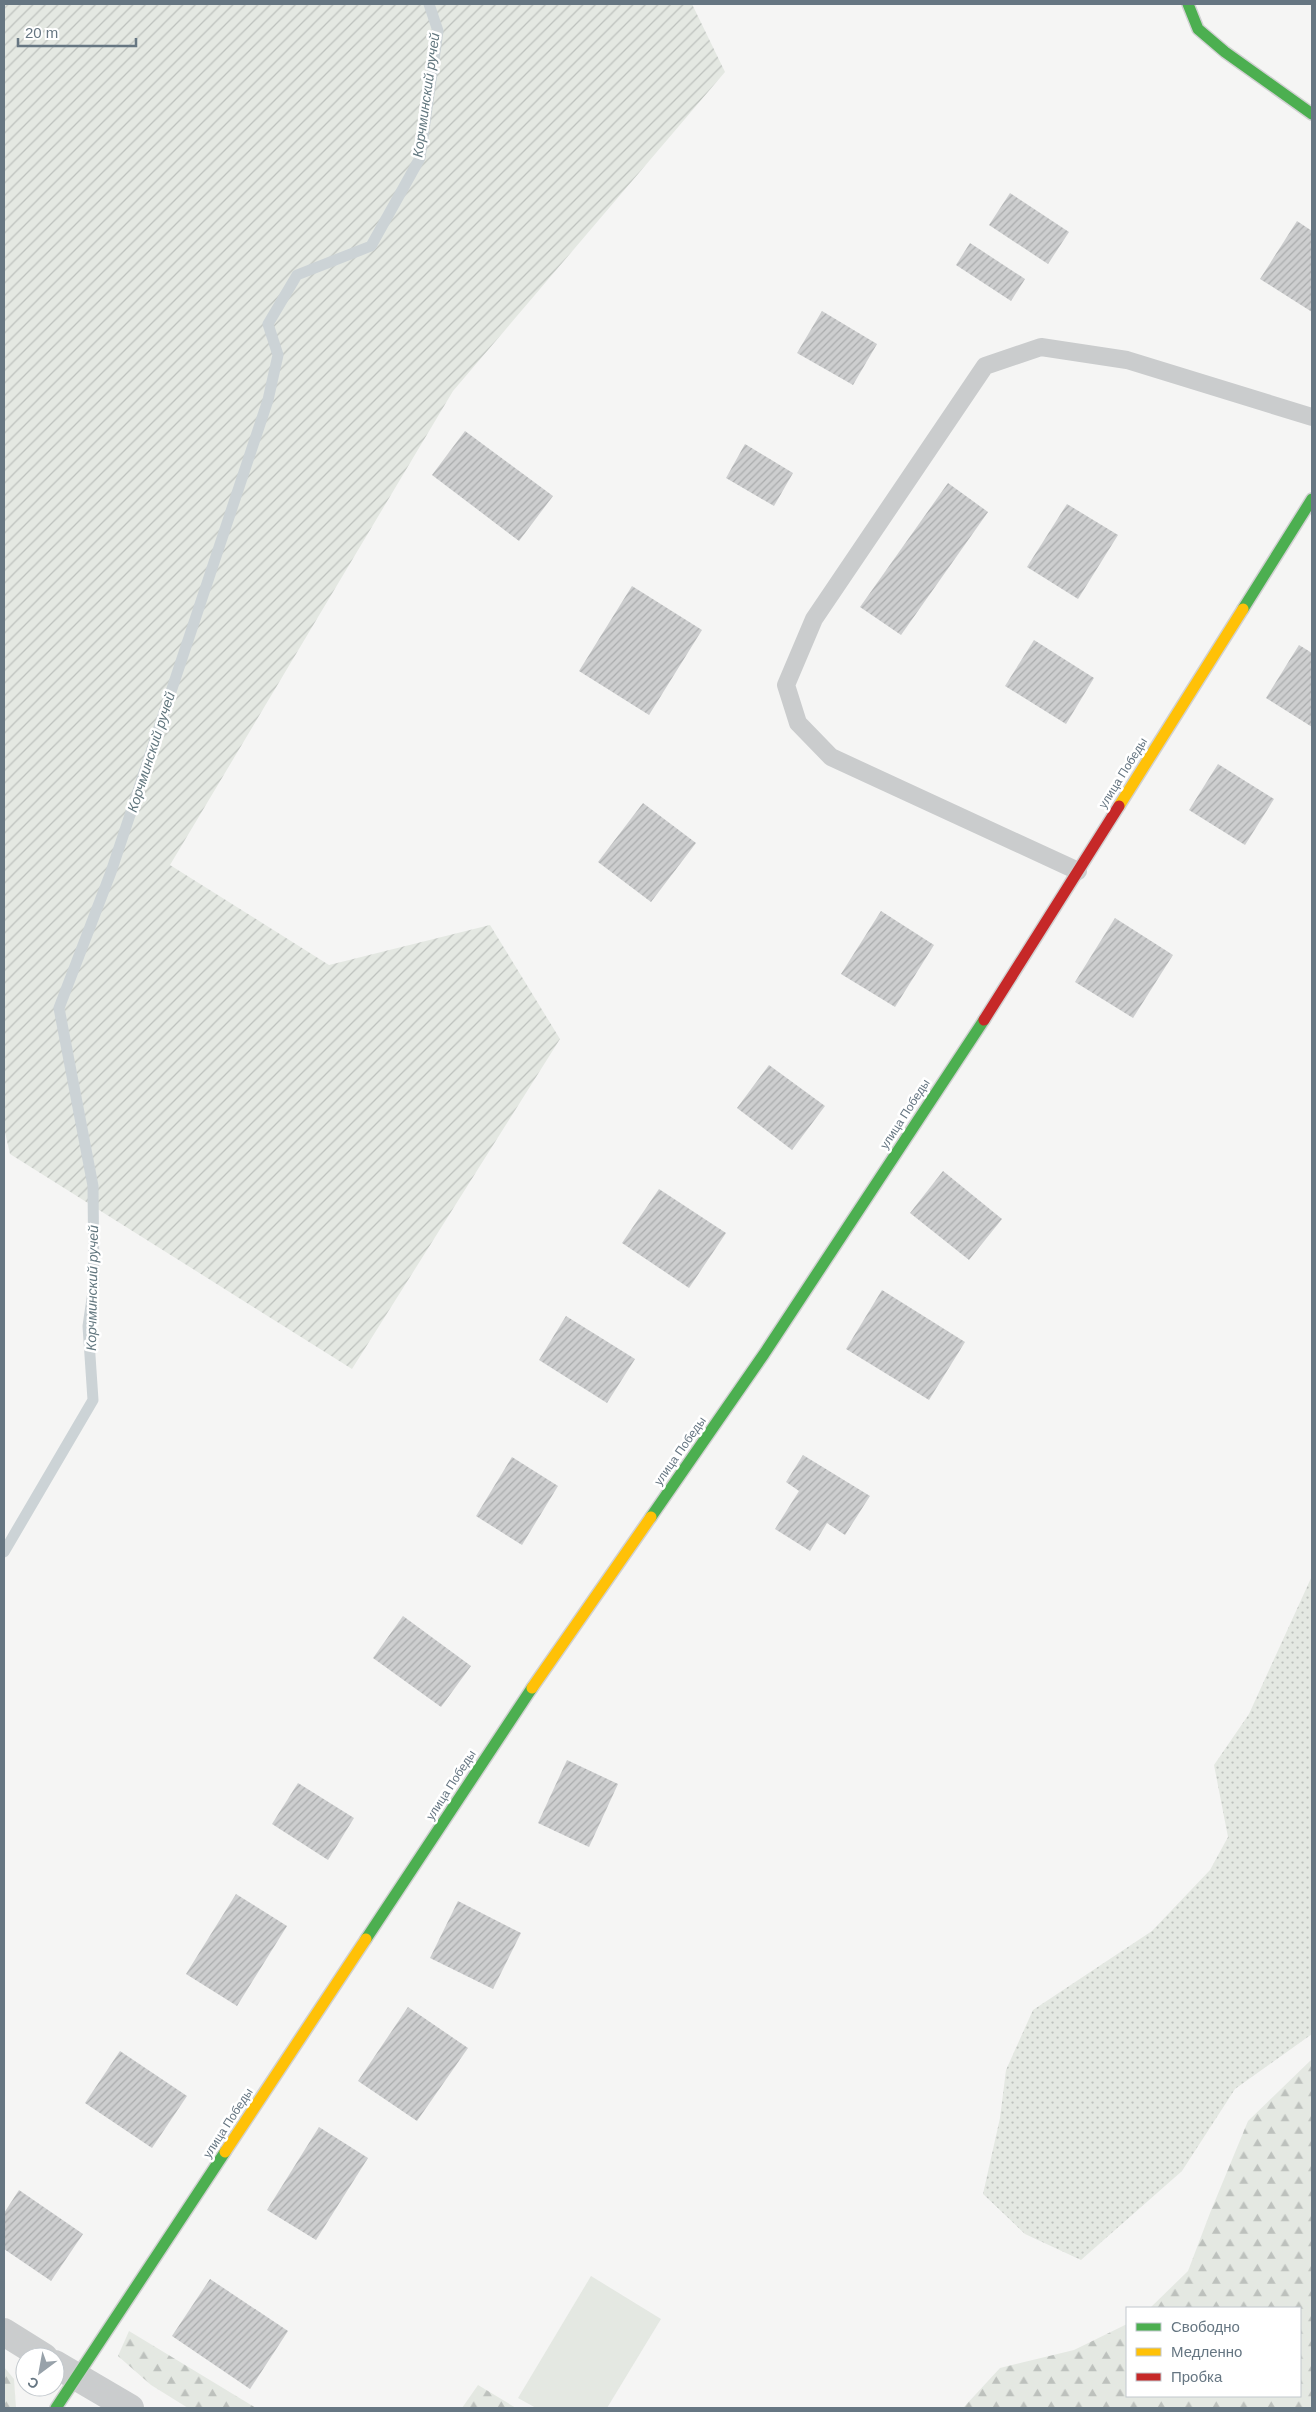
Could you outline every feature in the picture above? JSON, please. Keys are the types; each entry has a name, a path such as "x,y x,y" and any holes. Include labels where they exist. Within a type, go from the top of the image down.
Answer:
{"street":[{"path":"1188,4 1198,29 1225,52 1312,114"},
{"name":"улица Победы","path":"56,2408 66,2371 528,1694 769,1346 994,1005 1312,499"},
{"path":"4,2332 28,2347"},
{"path":"66,2371 130,2408"}],"lane":[{"path":"1078,871 831,757 798,723 786,684 814,619 985,366 1041,347 1108,357 1127,360 1312,417"}],"green space":[{"path":"4,4 692,4 725,72 453,391 170,865 329,965 490,925 560,1039 352,1369 10,1154 4,1128"},
{"path":"1312,1576 1312,2034 1235,2089 1182,2171 1081,2260 1025,2234 983,2194 1000,2118 1006,2070 1033,2010 1152,1931 1210,1870 1228,1837 1214,1765 1249,1714"},
{"path":"1312,2059 1312,2408 963,2408 1000,2368 1074,2350 1126,2324 1126,2397 1301,2397 1301,2307 1151,2307 1188,2271 1248,2121"},
{"path":"591,2276 661,2319 607,2408 536,2408 518,2398"},
{"path":"129,2331 256,2408 188,2408 151,2385 118,2356"},
{"path":"4,2367 14,2379 16,2408 4,2408"},
{"path":"478,2385 516,2408 462,2408"}],"building":[{"path":"1010,193 1069,232 1048,264 989,225"},
{"path":"1297,221 1312,231 1312,312 1260,279"},
{"path":"970,243 1025,279 1011,301 956,265"},
{"path":"822,311 877,344 853,385 797,353"},
{"path":"465,431 553,496 519,541 432,475"},
{"path":"745,444 793,473 774,506 726,478"},
{"path":"948,483 988,512 901,635 860,607"},
{"path":"1067,504 1118,535 1078,599 1027,567"},
{"path":"632,586 702,630 649,715 579,671"},
{"path":"1034,640 1094,678 1066,724 1005,686"},
{"path":"1299,645 1312,653 1312,727 1266,698"},
{"path":"1218,764 1274,799 1245,845 1189,810"},
{"path":"643,803 696,843 651,902 598,862"},
{"path":"881,911 934,945 895,1007 841,974"},
{"path":"1115,918 1173,955 1133,1018 1075,982"},
{"path":"769,1065 825,1106 792,1150 737,1108"},
{"path":"943,1171 1002,1219 969,1260 910,1213"},
{"path":"659,1189 726,1233 689,1288 622,1243"},
{"path":"882,1290 965,1342 929,1400 846,1349"},
{"path":"566,1316 635,1359 607,1403 539,1360"},
{"path":"803,1455 870,1496 845,1535 827,1523 810,1551 775,1529 799,1491 786,1482"},
{"path":"512,1457 558,1486 522,1545 476,1516"},
{"path":"403,1616 471,1666 441,1707 373,1658"},
{"path":"567,1760 618,1784 589,1847 538,1823"},
{"path":"298,1783 354,1818 328,1860 272,1824"},
{"path":"236,1894 287,1926 237,2006 186,1974"},
{"path":"458,1901 521,1933 493,1989 430,1958"},
{"path":"408,2007 468,2048 417,2121 358,2081"},
{"path":"120,2051 187,2096 152,2148 85,2103"},
{"path":"319,2127 368,2158 316,2240 267,2210"},
{"path":"19,2190 83,2234 51,2281 4,2249 4,2213"},
{"path":"210,2279 288,2331 250,2389 172,2336"}],"waterway":[{"name":"Корчминский ручей","path":"4,1552 93,1400 88,1326 94,1285 93,1186 59,1008 111,872 268,400 278,355 268,324 297,275 371,246 420,158 438,31 429,4"}],"traffic: fast":[{"path":"1188,4 1198,29 1225,52 1312,114"},
{"path":"1243,609 1312,499"},
{"path":"651,1517 764,1354 984,1020"},
{"path":"366,1939 532,1688"},
{"path":"56,2408 225,2152"}],"traffic: slow":[{"path":"1119,806 1243,609"},
{"path":"532,1688 651,1517"},
{"path":"225,2152 366,1939"}],"traffic: jam":[{"path":"984,1020 1119,806"}]}
